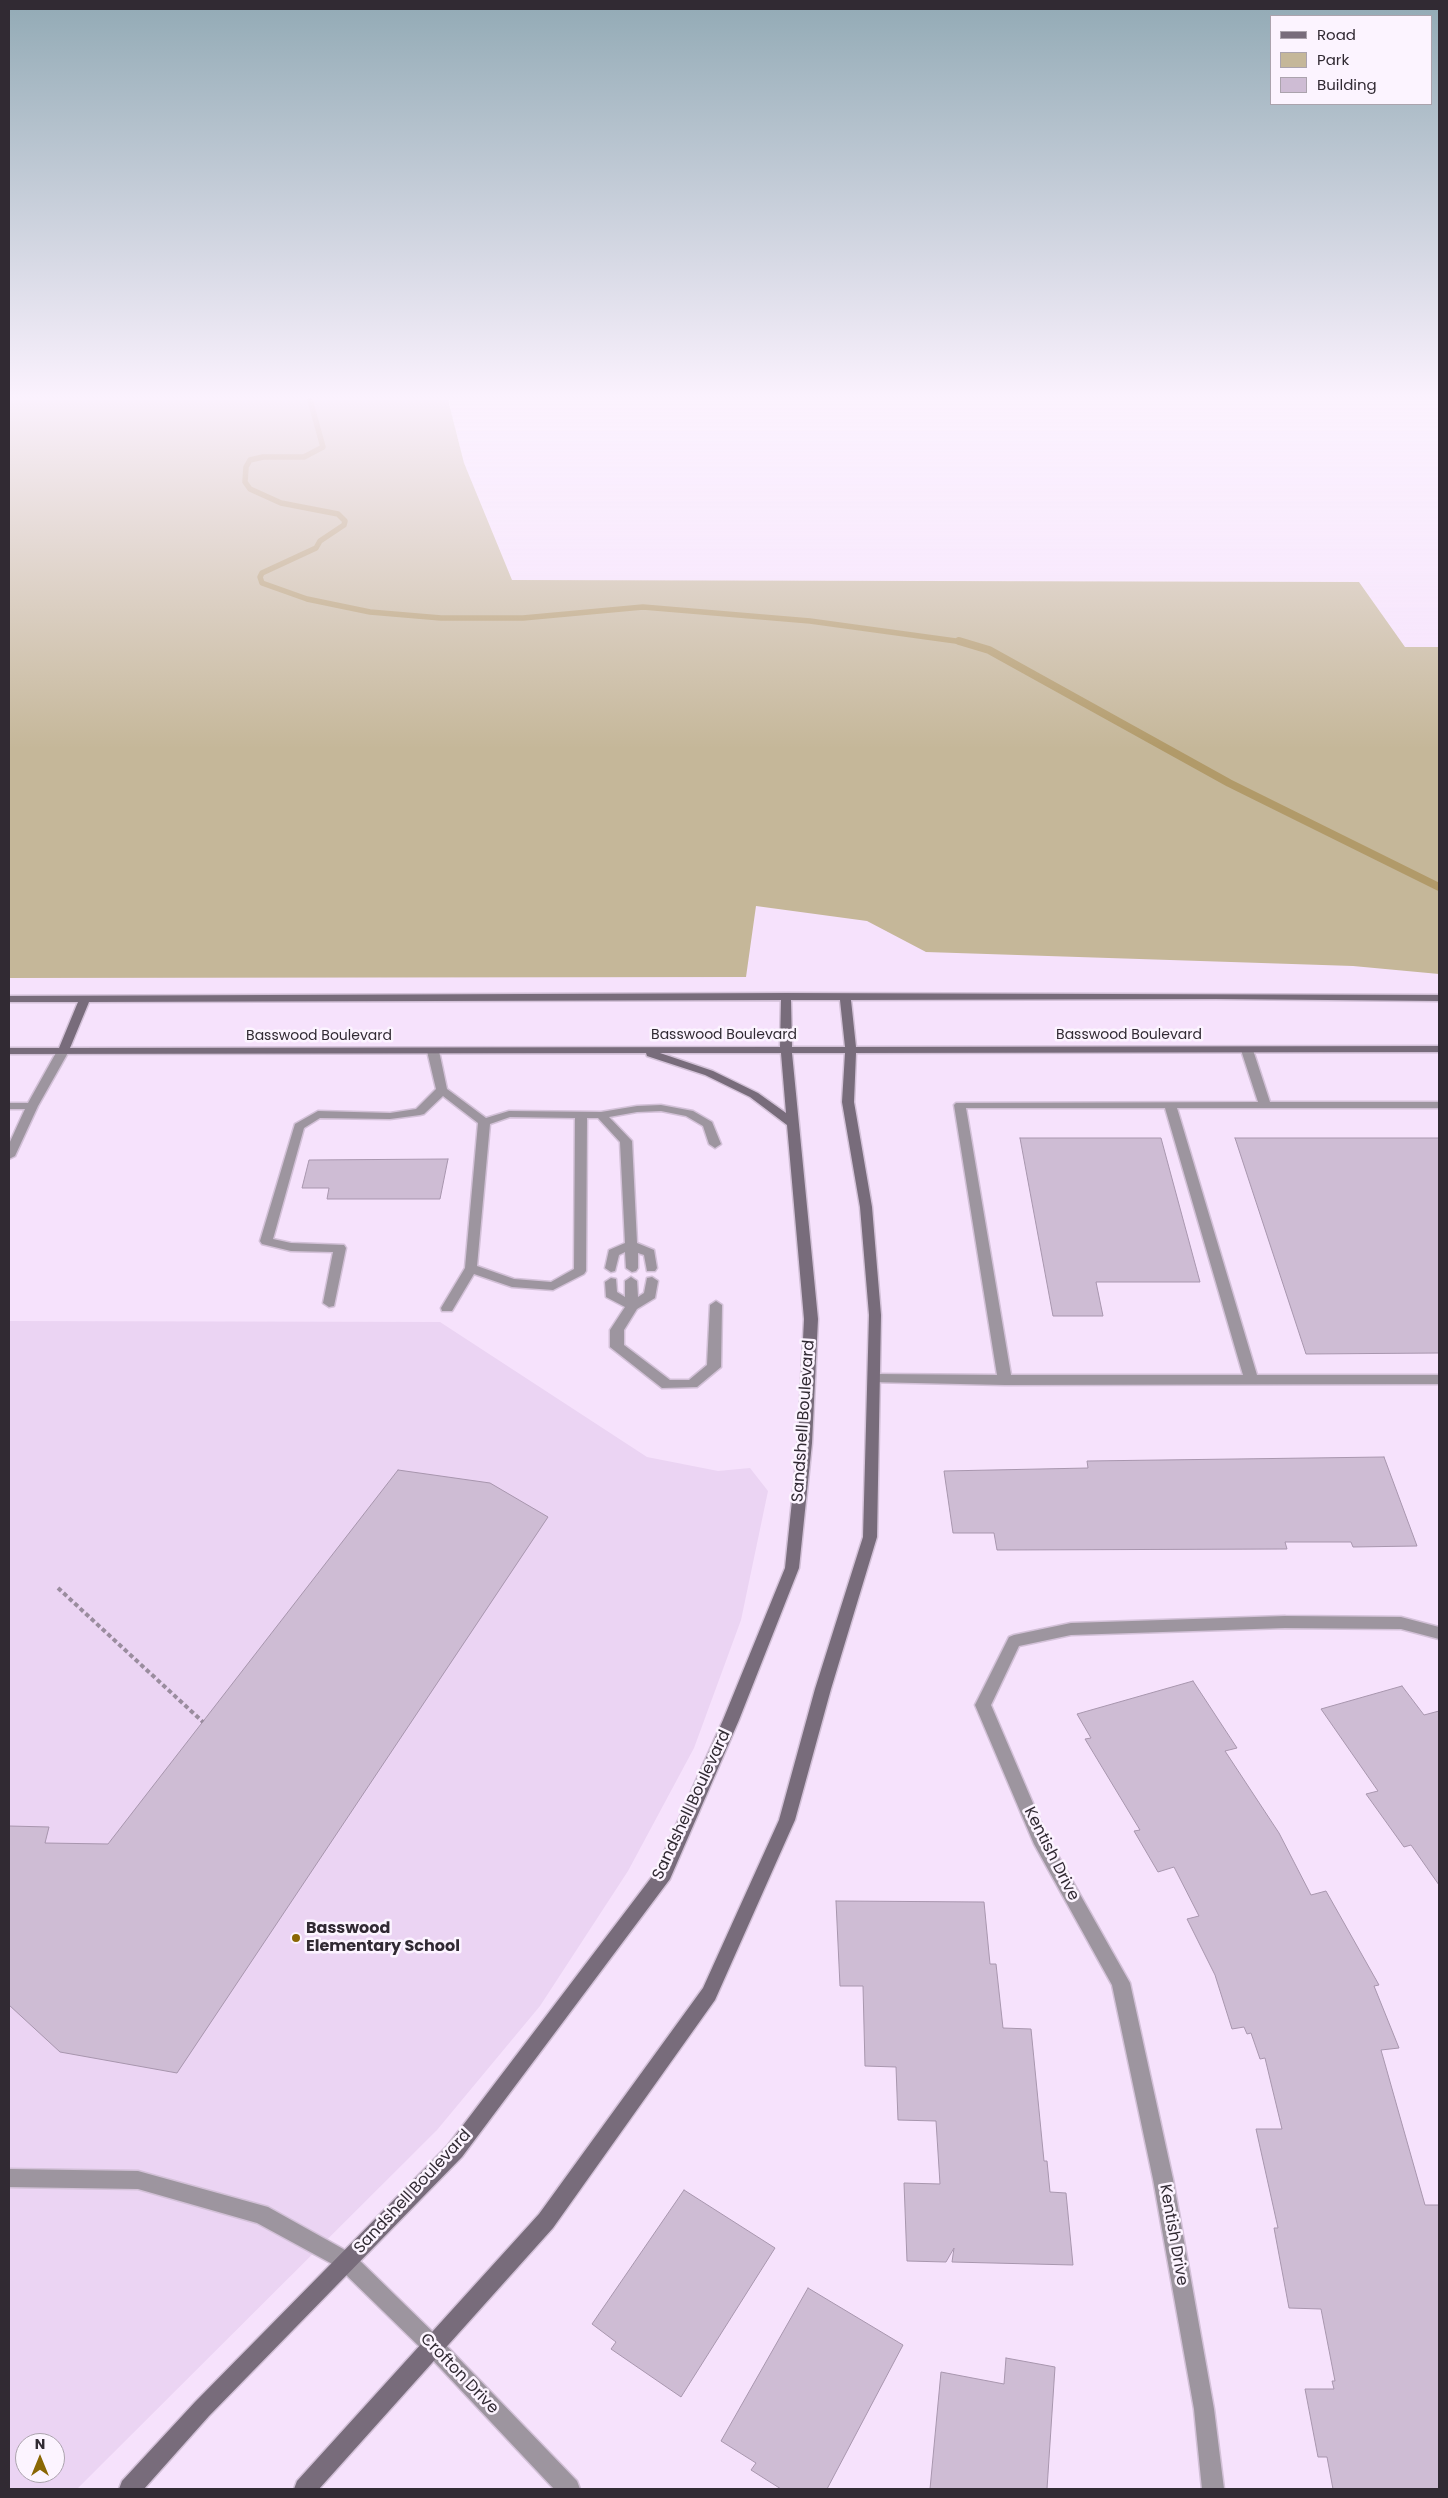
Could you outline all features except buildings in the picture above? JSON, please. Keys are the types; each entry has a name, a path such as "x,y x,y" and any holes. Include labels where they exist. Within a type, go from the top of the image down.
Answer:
{"main road":[{"path":"9,999 786,996 1439,998"},
{"name":"Sandshell Boulevard","path":"130,2489 202,2409 455,2151 660,1879 731,1720 792,1568 805,1443 811,1319 786,1050 786,996"},
{"path":"305,2489 546,2221 710,1994 787,1820 823,1689 870,1536 876,1315 866,1207 848,1102 851,1051 845,996"},
{"path":"63,1051 85,999"},
{"name":"Basswood Boulevard","path":"9,1051 1439,1049"},
{"path":"639,1050 709,1073 754,1094 793,1124"}],"street":[{"path":"1247,1050 1265,1105"},
{"path":"9,1156 32,1106 63,1051"},
{"path":"433,1051 442,1090 484,1122"},
{"path":"329,1302 340,1248 291,1248 266,1241 299,1126 318,1114 376,1116 420,1112 442,1090"},
{"path":"1005,1380 960,1105 1439,1105"},
{"path":"1170,1105 1251,1380"},
{"path":"9,1106 32,1106"},
{"path":"484,1122 508,1114 601,1115 637,1109 661,1108 689,1113 708,1124 715,1144"},
{"path":"471,1268 512,1283 553,1286 580,1271 581,1114"},
{"path":"601,1115 626,1141 632,1306"},
{"path":"447,1308 471,1268 484,1122"},
{"path":"612,1268 613,1253 630,1245 650,1252 650,1294 632,1306 617,1330 617,1348 667,1384 692,1384 714,1367 716,1305"},
{"path":"611,1282 611,1294 632,1306"},
{"path":"875,1379 1439,1380"},
{"name":"Kentish Drive","path":"1213,2489 1204,2409 1168,2207 1121,1983 1040,1839 983,1705 1014,1641 1071,1629 1285,1622 1401,1623 1439,1633"},
{"name":"Crofton Drive","path":"9,2178 138,2180 261,2214 347,2262 434,2347 568,2489"}],"path":[{"path":"58,1588 202,1722"}],"shaded area":[{"name":"Basswood Elementary School","path":"9,1321 440,1322 647,1457 718,1471 750,1468 768,1491 741,1620 694,1748 628,1871 540,2006 437,2130 77,2489 9,2489"}],"green space":[{"path":"9,517 486,517 512,580 1359,582 1405,647 1439,647 1439,974 1353,966 926,952 867,921 756,906 746,977 9,978"}],"waterway":[{"path":"341,517 345,521 344,525 320,541 316,548 262,573 260,577 262,583 307,599 370,612 441,618 523,618 643,607 810,621 962,642"},
{"path":"962,642 989,650 1229,783 1439,887"}],"place":[{"name":"Basswood Elementary School","path":"296,1938"}]}
